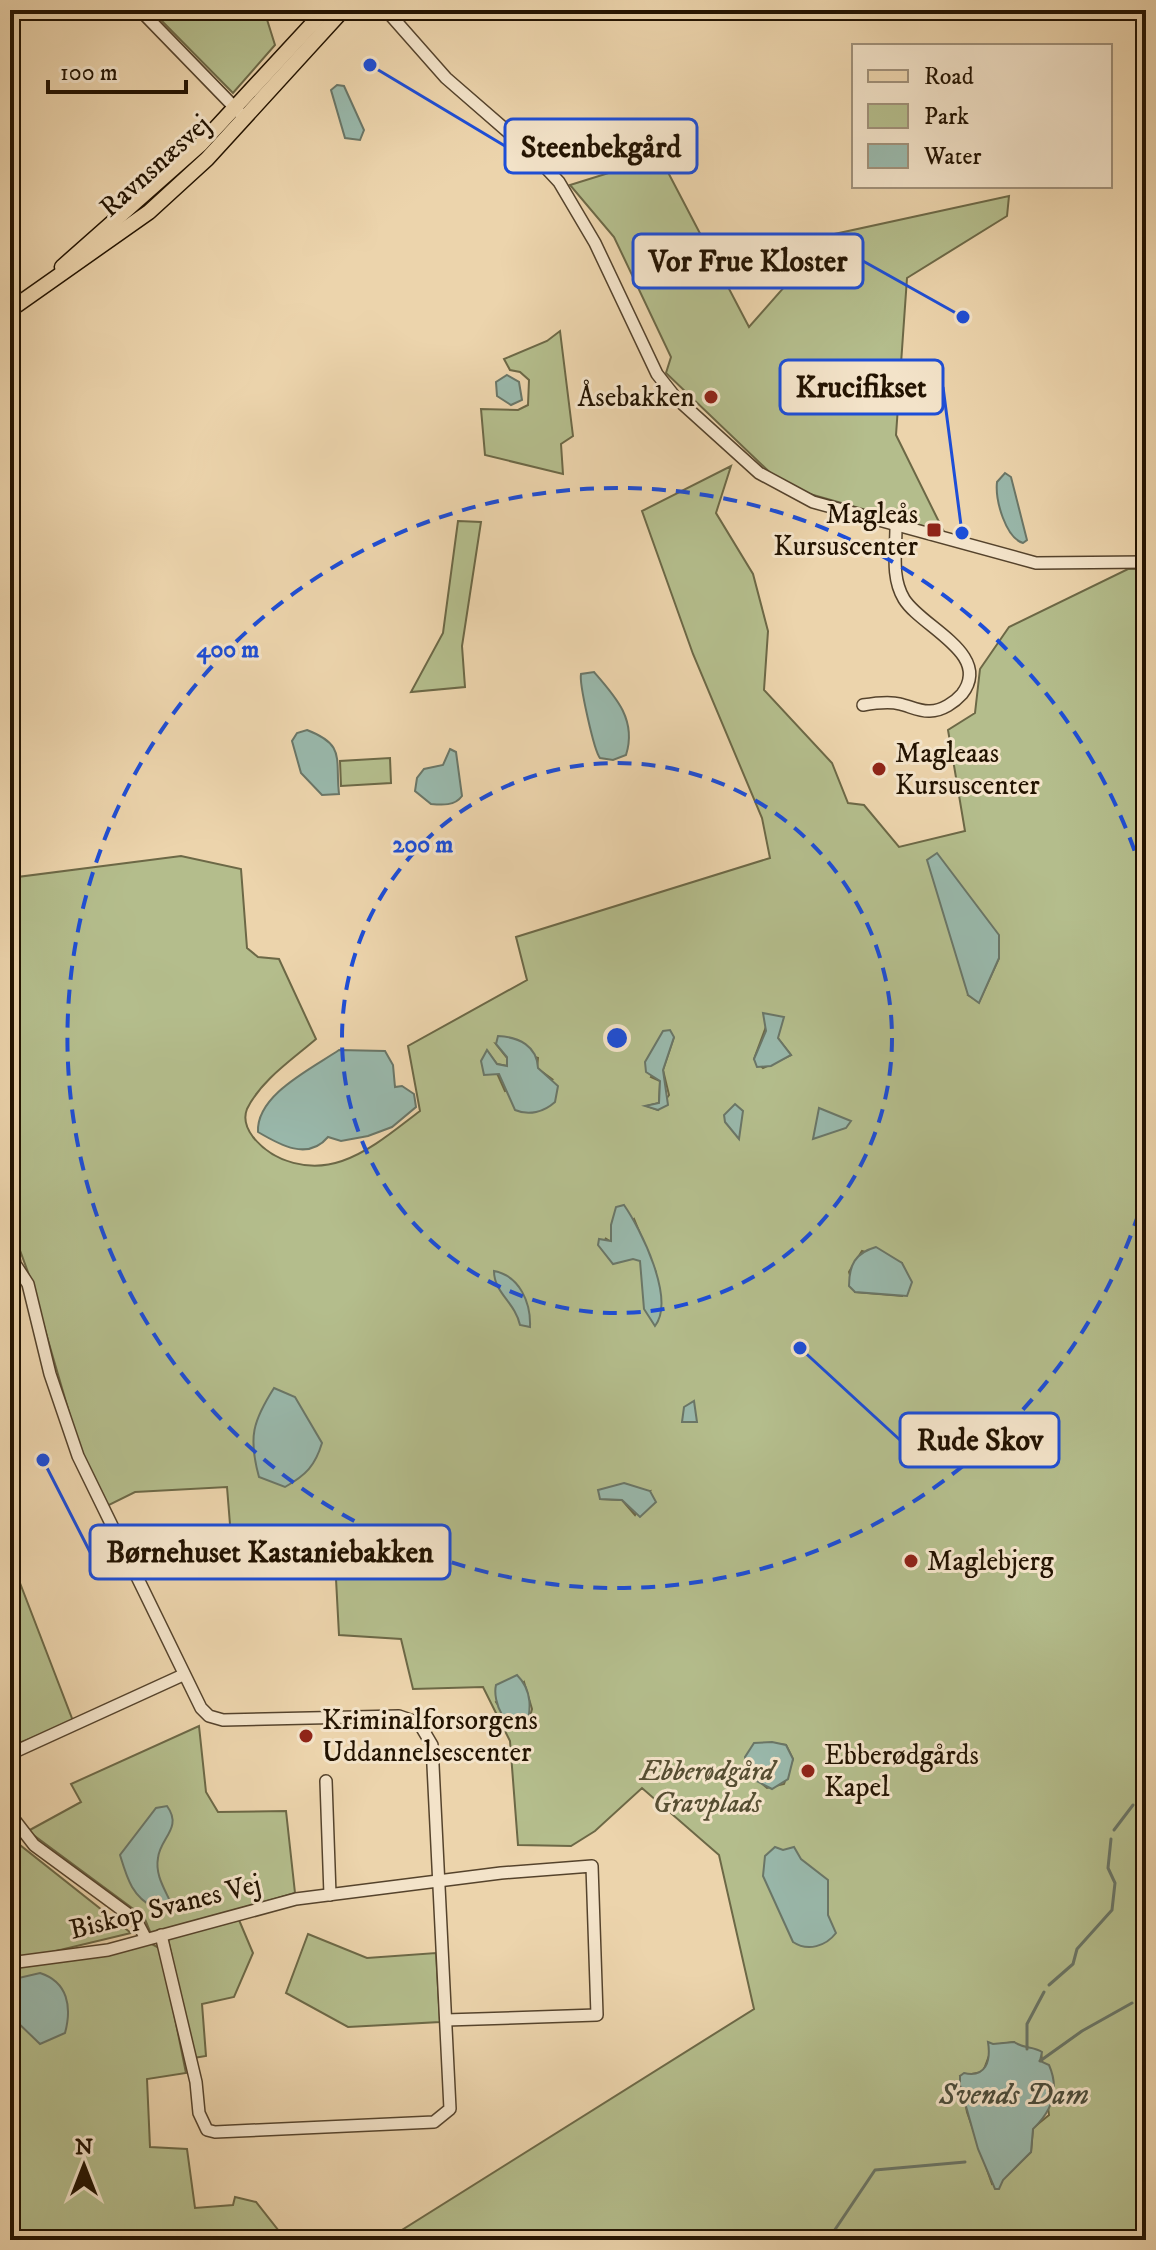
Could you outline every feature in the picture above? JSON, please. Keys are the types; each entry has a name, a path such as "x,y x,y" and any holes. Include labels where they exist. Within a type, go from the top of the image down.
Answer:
{"main road":[{"name":"Ravnsnæsvej","path":"241,114 325,10"},
{"name":"Ravnsnæsvej","path":"14,308 241,114 343,10"}],"street":[{"path":"140,10 241,114"},
{"path":"386,10 446,78 530,151 559,182 595,243 651,365 676,398 759,473 784,489 896,527 1036,563 1146,562"},
{"path":"863,705 896,703 930,711 958,699 970,677 967,661 954,645 915,614 903,597 895,576 896,527"},
{"path":"10,1237 12,1267 28,1284 50,1374 78,1456 201,1708 217,1720 399,1716 419,1723 432,1745 450,2109 434,2122 207,2130 199,2113 196,2082 161,1935"},
{"path":"10,1754 183,1675"},
{"path":"326,1781 330,1895"},
{"path":"10,1814 34,1845 136,1920 146,1939"},
{"name":"Biskop Svanes Vej","path":"10,1963 108,1950 296,1899 439,1884 501,1873 592,1866 597,2015 446,2020"}],"green space":[{"path":"151,10 264,10 275,45 233,93"},
{"path":"660,157 749,327 830,235 1009,196 1007,216 907,278 896,435 944,532 785,487 666,373 671,357 614,237 570,185"},
{"path":"560,331 573,436 561,444 563,474 485,455 481,409 518,410 528,405 529,380 520,372 510,370 504,359 547,341"},
{"name":"Ebberødgård Gravplads","path":"731,466 716,513 753,574 768,631 764,690 832,763 848,803 864,805 899,847 965,831 948,730 975,713 980,669 1009,627 1128,569 1146,569 1146,2240 386,2240 754,2009 719,1855 642,1788 595,1831 571,1846 518,1845 510,1741 483,1687 413,1689 401,1639 339,1635 336,1579 234,1574 227,1487 135,1492 105,1507 78,1443 29,1275 10,1223 10,878 181,856 241,869 247,948 258,957 279,959 316,1039 260,1089 247,1109 246,1124 262,1146 282,1159 318,1166 342,1161 363,1152 420,1111 408,1046 527,980 516,937 770,858 762,818 693,654 642,511","holes":["999,958 979,1002 968,995","767,1024 791,1055 763,1068 754,1059","674,1037 663,1070 669,1095 658,1110 647,1106 659,1103 660,1081 651,1077","496,1044 538,1058 537,1068 552,1079 505,1091 487,1051 497,1064 507,1066 507,1058","634,1219 655,1270 611,1242","862,1251 902,1263 902,1296 855,1292 849,1272","650,1491 635,1515 622,1500 600,1499","524,1682 532,1709 526,1731 513,1727 496,1702","768,1743 786,1745 793,1759 784,1784 767,1788 759,1781","1014,2042 1023,2049 1041,2052 1049,2115 1033,2128 1031,2152 1002,2180 992,2184 967,2112 960,2076 983,2072 993,2045"]},
{"path":"458,521 481,522 462,646 465,687 411,692 443,633"},
{"path":"390,758 391,783 341,786 340,761"},
{"path":"10,1557 73,1721 10,1747"},
{"path":"199,1726 206,1792 218,1812 286,1811 295,1893 151,1934 144,1917 28,1831 81,1802 71,1784"},
{"path":"10,1827 20,1845 131,1933 10,1962"},
{"path":"239,1920 253,1953 234,1997 202,2004 206,2056 193,2058 168,1939"},
{"path":"308,1934 367,1958 436,1953 440,2022 348,2027 286,1993"},
{"path":"150,1943 161,1949 186,2073 147,2079 150,2147 187,2149 195,2208 233,2205 235,2197 256,2202 286,2240 10,2240 10,1968"}],"water":[{"path":"337,85 344,86 364,130 360,140 345,138 331,90"},
{"path":"507,375 519,382 522,400 511,405 497,396 496,382"},
{"path":"1005,473 1011,477 1027,540 1023,543 1011,534 1000,508 997,482"},
{"path":"594,672 617,700 627,720 629,742 626,755 613,760 600,758 582,690 581,674"},
{"path":"307,730 333,747 339,794 322,795 301,773 292,741 297,733"},
{"path":"450,749 456,752 462,796 452,803 431,804 415,791 417,778 424,769 443,765"},
{"path":"937,853 999,935 999,958 979,1003 968,995 927,860"},
{"path":"763,1013 784,1017 778,1038 791,1055 771,1066 757,1067 754,1059 766,1031"},
{"path":"670,1030 674,1037 663,1070 668,1105 658,1110 645,1106 659,1103 660,1081 646,1072 645,1062 663,1031"},
{"path":"498,1036 513,1038 530,1048 538,1068 558,1086 555,1102 536,1112 515,1110 499,1074 484,1075 481,1061 487,1050 497,1064 507,1066 507,1057 496,1044"},
{"path":"339,1050 385,1051 393,1065 395,1087 402,1086 414,1094 416,1107 392,1127 341,1141 328,1137 312,1148 285,1146 258,1132 260,1119 275,1095"},
{"path":"735,1104 743,1111 739,1139 725,1122 724,1115"},
{"path":"819,1108 851,1121 846,1128 813,1139"},
{"path":"624,1205 639,1230 659,1282 660,1314 655,1326 644,1309 640,1261 633,1259 613,1264 598,1245 599,1239 611,1241 616,1207"},
{"path":"876,1247 902,1263 912,1282 907,1296 855,1292 849,1286 850,1272 858,1256"},
{"path":"494,1271 511,1278 522,1292 530,1327 520,1325 497,1285"},
{"path":"274,1388 295,1397 322,1443 309,1469 285,1487 259,1477 254,1451 257,1420"},
{"path":"694,1401 697,1422 682,1422 684,1407"},
{"path":"624,1483 650,1491 656,1502 640,1517 622,1500 600,1499 598,1490"},
{"path":"517,1675 526,1688 529,1701 526,1731 512,1727 502,1715 496,1700 496,1685"},
{"path":"754,1743 786,1745 793,1759 788,1779 772,1789 749,1777 745,1757"},
{"path":"167,1806 172,1827 157,1864 170,1901 155,1908 136,1892 120,1855 156,1808"},
{"path":"775,1847 783,1850 794,1847 801,1859 828,1880 828,1915 836,1933 822,1944 805,1947 793,1942 763,1876 765,1856"},
{"path":"40,1973 62,1989 68,2014 65,2033 40,2044 13,2018 10,1980"},
{"name":"Svends Dam","path":"988,2042 1014,2042 1042,2052 1040,2061 1049,2065 1054,2083 1049,2107 1033,2129 1031,2152 1003,2180 999,2189 995,2189 978,2149 960,2085 960,2076 977,2073 985,2066 989,2056"}],"waterway":[{"path":"1114,1830 1133,1805"},
{"path":"1049,1985 1073,1964 1077,1949 1112,1910 1115,1883 1108,1868 1111,1839"},
{"path":"1027,2049 1027,2024 1044,1992"},
{"path":"1040,2061 1082,2031 1132,2003"},
{"path":"828,2240 875,2170 965,2162"}],"place":[{"name":"Steenbekgård","path":"370,65"},
{"name":"Vor Frue Kloster","path":"963,317"},
{"name":"Åsebakken","path":"711,397"},
{"name":"Magleås Kursuscenter","path":"934,530"},
{"name":"Krucifikset","path":"962,533"},
{"name":"Magleaas Kursuscenter","path":"879,769"},
{"name":"Rude Skov","path":"800,1348"},
{"name":"Børnehuset Kastaniebakken","path":"43,1460"},
{"name":"Maglebjerg","path":"911,1561"},
{"name":"Kriminalforsorgens Uddannelsescenter","path":"306,1736"},
{"name":"Ebberødgårds Kapel","path":"808,1771"}]}
